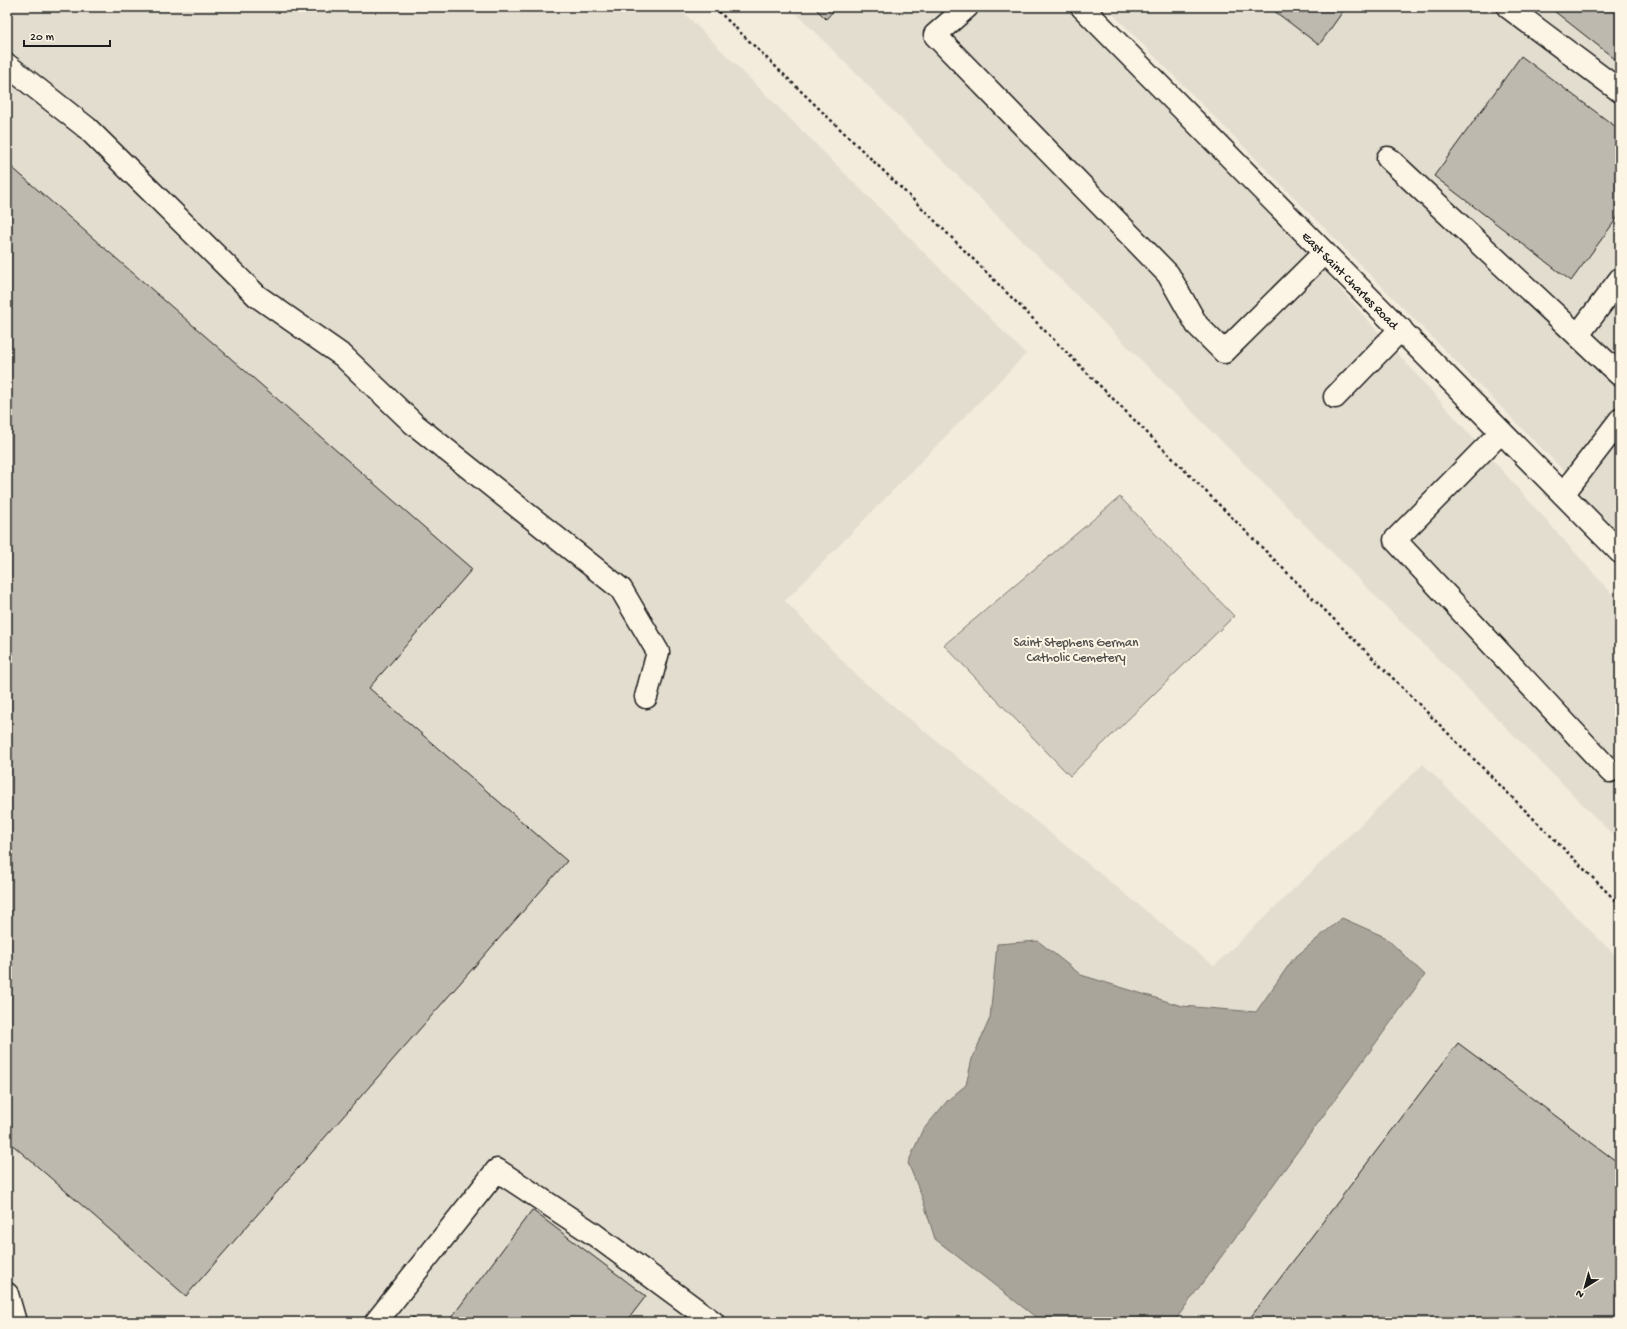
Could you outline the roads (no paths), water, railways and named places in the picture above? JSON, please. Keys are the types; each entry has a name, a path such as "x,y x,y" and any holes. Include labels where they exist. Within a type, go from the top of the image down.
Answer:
{"street":[{"path":"967,7 935,35 1168,274 1197,325 1224,352 1324,253"},
{"name":"East Saint Charles Road","path":"1082,7 1620,552"},
{"path":"1508,7 1620,91"},
{"path":"7,65 87,128 256,296 343,356 414,424 621,589 658,652 646,697"},
{"path":"1388,158 1620,375"},
{"path":"1578,335 1620,279"},
{"path":"1335,397 1401,330"},
{"path":"1563,494 1620,420"},
{"path":"1502,432 1395,540 1610,771"},
{"path":"376,1322 497,1170 595,1235 713,1322"},
{"path":"7,1294 15,1322"}],"park label":[{"name":"Saint Stephens German Catholic Cemetery","path":"1076,648"}]}
